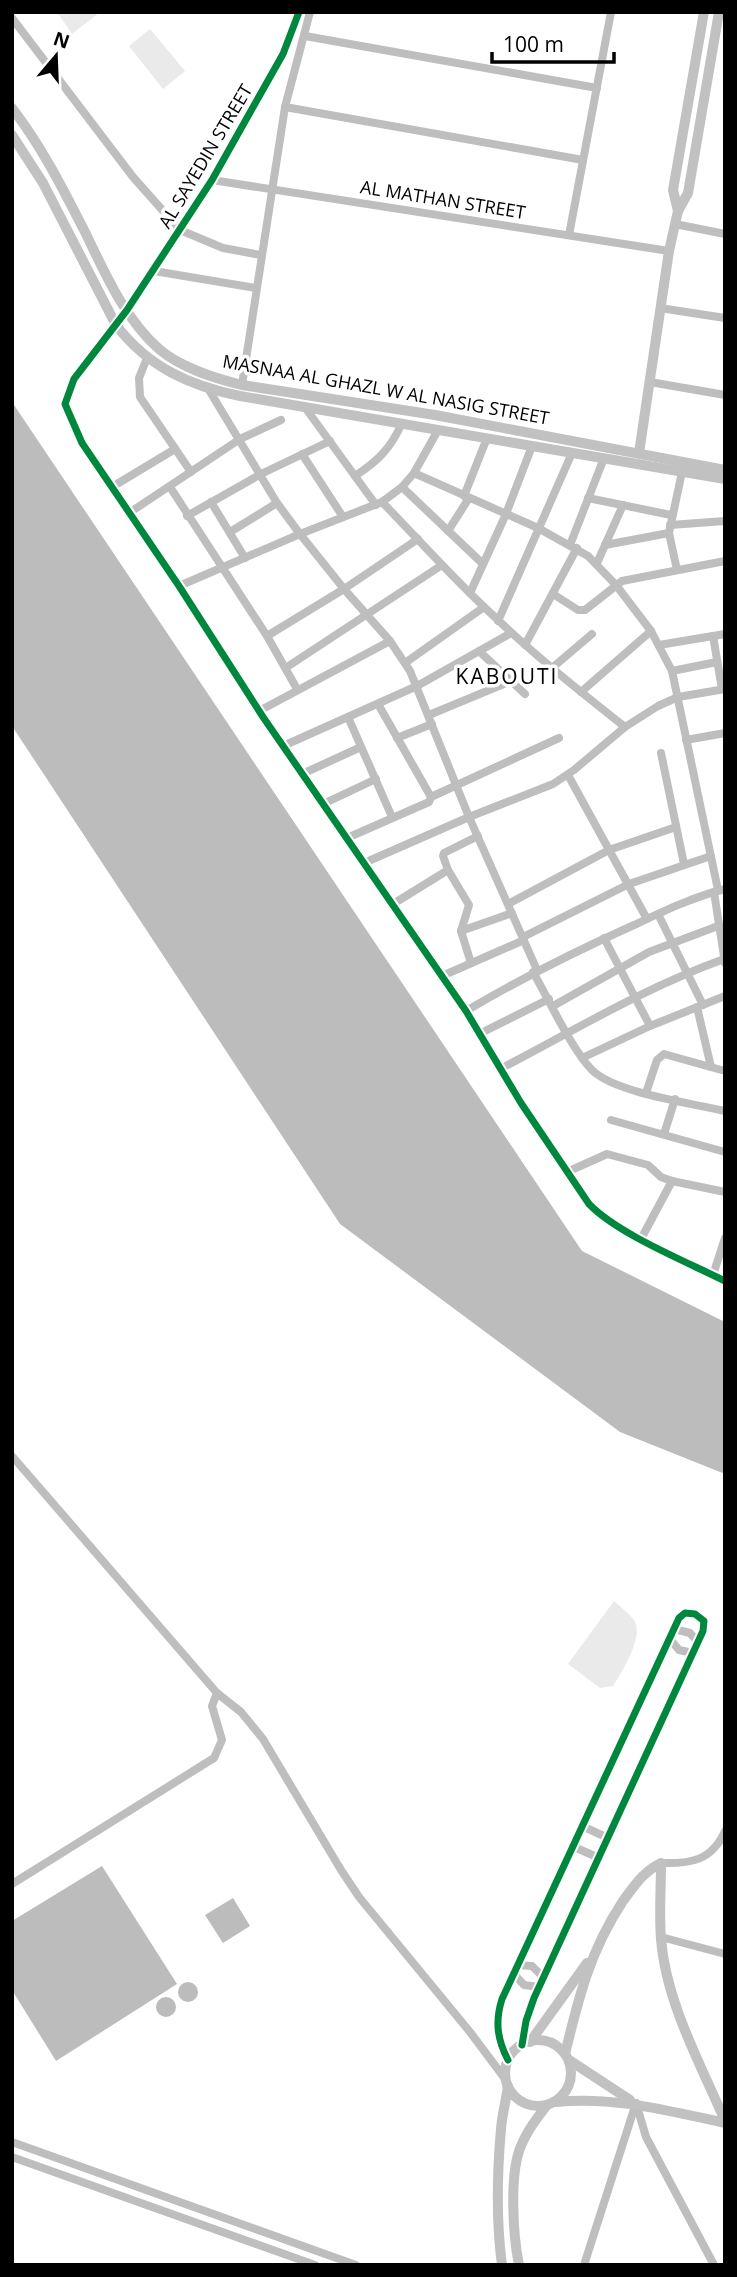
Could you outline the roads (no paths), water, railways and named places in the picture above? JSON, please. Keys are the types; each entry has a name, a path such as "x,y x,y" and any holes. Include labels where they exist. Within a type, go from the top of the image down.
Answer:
{"street":[{"name":"AL SAYEDIN STREET","path":"299,12 283,54 212,180 127,310 74,379 65,404 82,443 179,586 259,711 466,1011 500,1069 594,1210 641,1239 725,1281"},
{"path":"242,385 285,107 310,12"},
{"path":"569,235 610,12"},
{"path":"678,211 673,190 704,12"},
{"path":"639,453 669,251 678,211 688,193 719,12"},
{"path":"12,18 133,177 180,230 223,248 261,255"},
{"path":"305,36 597,88"},
{"path":"285,107 583,160"},
{"name":"MASNAA AL GHAZL W AL NASIG STREET","path":"12,108 53,170 127,310 141,330 165,354 194,369 242,385 435,415 725,470"},
{"name":"MASNAA AL GHAZL W AL NASIG STREET","path":"12,135 43,183 116,325 147,358 185,381 209,390 725,478"},
{"name":"AL MATHAN STREET","path":"212,180 669,251"},
{"path":"675,224 725,234"},
{"path":"154,271 256,288"},
{"path":"660,308 725,318"},
{"path":"147,358 139,378 140,397 191,472"},
{"path":"650,382 725,395"},
{"path":"209,390 277,503 405,663 417,686 535,971 582,1058 600,1077 646,1093 725,1111"},
{"path":"304,406 355,476 379,503 498,621 625,727"},
{"path":"129,513 240,439 281,420"},
{"path":"355,476 378,461 388,450 402,424"},
{"path":"179,586 379,503 402,487 414,473 439,430"},
{"path":"448,531 467,497 487,438"},
{"path":"187,516 261,474 330,441"},
{"path":"470,593 506,514 532,446"},
{"path":"112,486 175,449"},
{"path":"498,621 572,453"},
{"path":"302,454 343,517"},
{"path":"525,645 574,547 604,458"},
{"path":"677,570 670,524 682,472"},
{"path":"414,473 538,528 574,547 597,563 651,631 672,671 719,890 718,926 724,961 688,972 635,996 500,1069"},
{"path":"170,487 267,636 297,689"},
{"path":"402,487 483,564"},
{"path":"589,498 623,505 670,524"},
{"path":"211,502 245,558"},
{"path":"230,532 277,503"},
{"path":"597,563 623,505"},
{"path":"605,545 670,524 725,521"},
{"path":"267,636 418,539"},
{"path":"552,594 578,610 585,610 616,585 628,580 725,561"},
{"path":"290,665 442,565"},
{"path":"405,663 484,607"},
{"path":"581,692 651,631"},
{"path":"283,746 417,686 512,633"},
{"path":"659,645 725,634"},
{"path":"552,668 592,635"},
{"path":"364,863 553,784 642,715 678,697 723,689 713,636"},
{"path":"259,711 390,641"},
{"path":"479,651 525,694"},
{"path":"672,671 717,662"},
{"path":"397,738 511,681"},
{"path":"378,704 431,797"},
{"path":"348,717 393,817"},
{"path":"686,740 725,733"},
{"path":"347,838 429,802 431,797 559,738"},
{"path":"302,774 361,747"},
{"path":"661,753 684,864"},
{"path":"568,775 647,919"},
{"path":"323,804 376,779"},
{"path":"508,904 609,850 676,827"},
{"path":"471,963 461,931 469,905 443,858 444,853 478,836"},
{"path":"442,976 629,884 711,856"},
{"path":"393,904 448,870"},
{"path":"466,1011 535,971 604,938 719,890"},
{"path":"461,931 512,913"},
{"path":"658,914 688,972 700,1006 711,1067"},
{"path":"479,1034 551,1003 673,942 718,926"},
{"path":"604,938 650,1026"},
{"path":"582,1058 650,1026 725,996"},
{"path":"646,1093 661,1055 725,1071"},
{"path":"664,1134 675,1099"},
{"path":"611,1120 725,1152"},
{"path":"567,1172 607,1154 648,1166 661,1177 672,1181 725,1192"},
{"path":"641,1239 672,1181"},
{"path":"713,1275 725,1238"},
{"path":"12,1456 217,1693 242,1712 263,1739 359,1897 462,2022 520,2101 538,2106 592,2100 636,2103 725,2122"},
{"path":"502,2265 497,2189 508,2060 499,2040 497,2020 502,1999 681,1615 689,1612 695,1614 704,1621 705,1627 529,2009 526,2043"},
{"path":"674,1629 686,1631 698,1642"},
{"path":"670,1639 679,1650 693,1653"},
{"path":"12,1884 214,1758 222,1740 212,1706 217,1693"},
{"path":"582,1826 608,1838"},
{"path":"508,2060 526,2043 591,1958 609,1923 640,1878 661,1863 685,1864 701,1858 713,1850 725,1831"},
{"path":"572,1846 599,1858"},
{"path":"661,1863 661,1937 675,2001 725,2122"},
{"path":"661,1937 725,1954"},
{"path":"519,2265 514,2215 519,2150 527,2133 552,2103 563,2096 571,2079 567,2057 591,1958"},
{"path":"515,1969 533,1966 544,1978"},
{"path":"515,1969 524,1985 540,1987"},
{"path":"526,2043 549,2042 608,2088 636,2103 646,2137 714,2265"},
{"path":"584,2265 636,2103"},
{"path":"12,2142 356,2265"},
{"path":"12,2157 315,2265"}],"district":[{"name":"KABOUTI","path":"507,676"}]}
